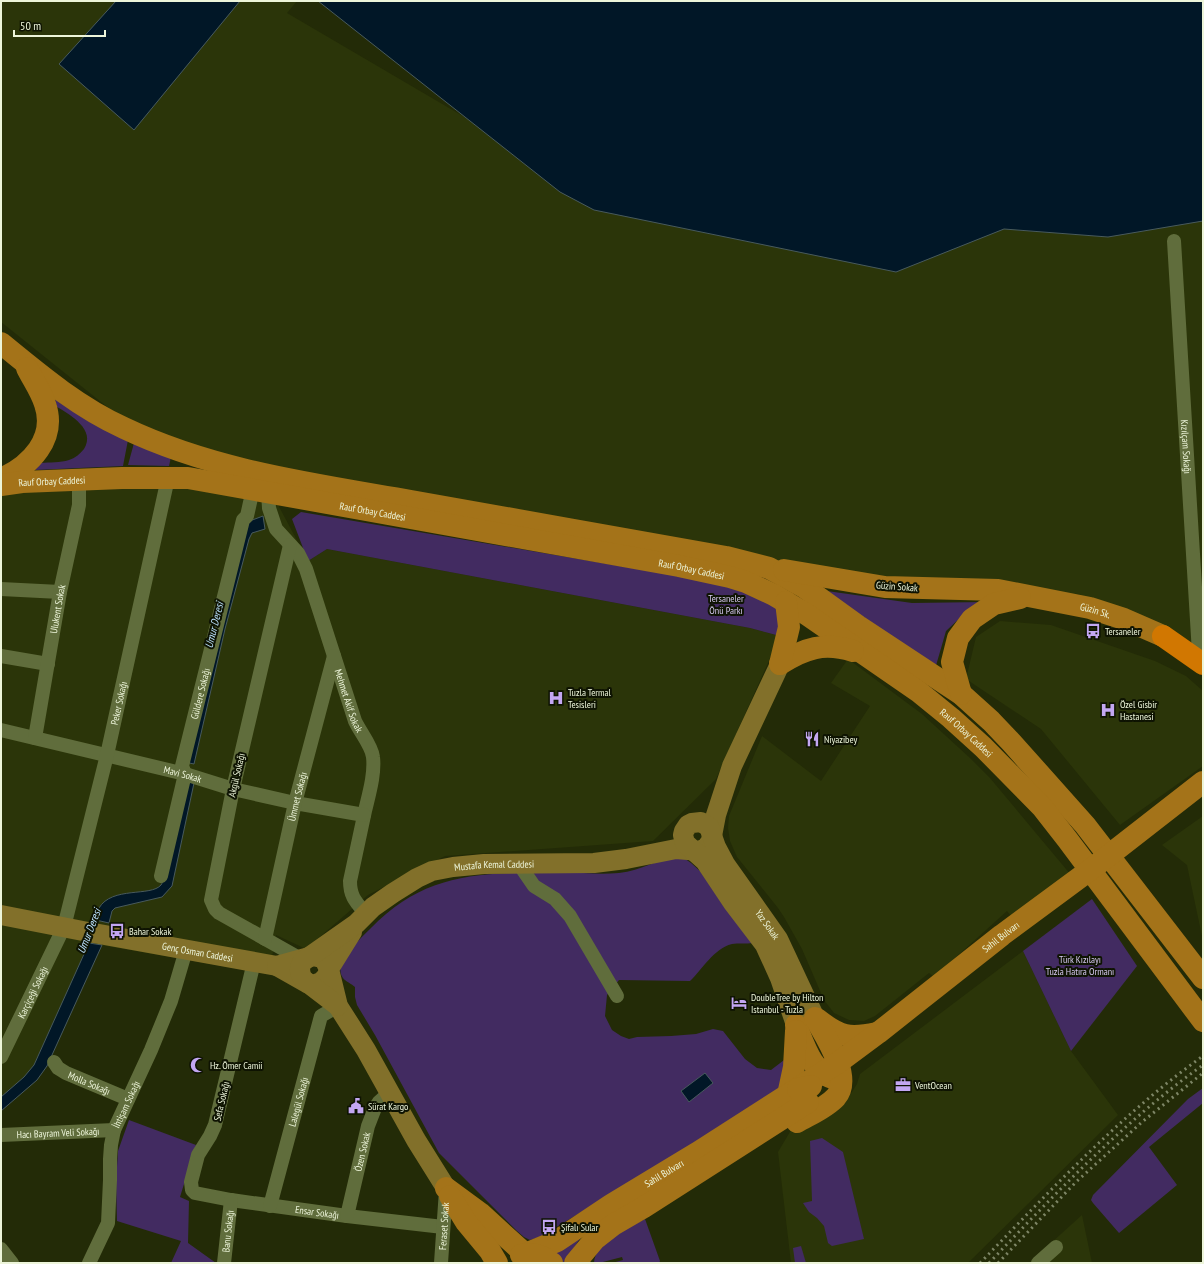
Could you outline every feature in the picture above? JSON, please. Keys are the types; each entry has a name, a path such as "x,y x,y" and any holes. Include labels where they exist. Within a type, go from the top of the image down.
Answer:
{"highway":[{"path":"1163,636 1202,657"}],"main road":[{"name":"Rauf Orbay Caddesi","path":"1,343 73,400 96,414 165,446 215,462 320,485 726,557 769,568 804,587 858,626 961,694 996,726 1085,825 1139,893 1203,978"},
{"name":"Rauf Orbay Caddesi","path":"1,479 16,472 28,462 43,442 47,430 48,418 45,405 39,389 22,360"},
{"name":"Rauf Orbay Caddesi","path":"1,485 22,482 122,478 188,478 707,571 746,582 786,602 919,692 968,732 1042,807 1203,1021"},
{"name":"Güzin Sokak","path":"769,568 885,587 998,590 1025,596"},
{"path":"961,694 952,662 958,638 972,619 994,604 1025,596"},
{"name":"Güzin Sk.","path":"1025,596 1090,608 1124,619 1163,636"},
{"path":"780,664 789,627 786,602"},
{"path":"780,664 799,652 824,646 836,647 862,654"},
{"name":"Sahil Bulvarı","path":"520,1257 555,1242 790,1087 831,1069 870,1035 1094,867 1203,782"},
{"name":"Sahil Bulvarı","path":"831,1069 854,1070 1010,946 1103,878 1203,799"},
{"path":"805,1022 842,1035 870,1035"},
{"path":"725,1155 782,1130 831,1101 839,1094 831,1069 812,1060 802,1040 805,1022"},
{"path":"790,1087 796,1050 805,1022"},
{"name":"Sahil Bulvarı","path":"582,1259 604,1231 808,1102 790,1087"},
{"path":"446,1188 480,1213 520,1257 537,1254 546,1258 552,1263"},
{"path":"446,1188 466,1222 490,1251 496,1263"}],"street":[{"name":"Kızılçam Sokağı","path":"1174,241 1202,657"},
{"name":"Peker Sokağı","path":"64,927 107,755 168,478"},
{"name":"Ulukent Sokak","path":"35,738 60,592 79,505 78,480"},
{"name":"Mehmet Akif Sokak","path":"260,491 269,508 276,529 298,553 306,570 355,721 359,731 369,746 373,757 372,775 350,881 351,894 361,919"},
{"name":"Güldere Sokağı","path":"162,876 184,774 182,766 243,520 247,516 260,491"},
{"name":"Akgül Sokağı","path":"290,545 233,789 211,900 215,909 219,913 265,939 305,958"},
{"path":"1,589 60,592"},
{"path":"1,656 48,664"},
{"name":"Ümmet Sokağı","path":"265,939 296,803 334,656"},
{"name":"Mustafa Kemal Caddesi","path":"305,958 318,952 393,893 417,878 432,871 484,864 594,864 676,849 700,851 706,848 711,841 716,815 732,766 780,664"},
{"name":"Mavi Sokak","path":"1,730 184,774 233,789 296,803 364,815"},
{"name":"Mustafa Kemal Caddesi","path":"649,854 688,825 705,805 732,766"},
{"path":"694,850 687,846 684,839 684,831 688,825 701,822 709,827 712,835"},
{"name":"Yaz Sokak","path":"712,835 725,864 778,939 805,1022"},
{"name":"Yaz Sokak","path":"694,850 705,861 733,903 765,946 780,978 805,1022"},
{"path":"523,870 534,886 555,899 570,916 617,996"},
{"name":"Genç Osman Caddesi","path":"1,915 277,966 307,983 338,1006"},
{"name":"Mustafa Kemal Caddesi","path":"329,969 361,919"},
{"name":"Karçiçeği Sokağı","path":"1,1057 64,927"},
{"name":"İhtişam Sokağı","path":"89,1263 108,1223 110,1159 114,1130 151,1050 171,1000 186,950"},
{"path":"317,956 325,961 329,969 328,974 323,981 315,984 307,983 302,977 300,969 305,958 317,956"},
{"name":"Genç Osman Caddesi","path":"277,966 305,958"},
{"name":"Sefa Sokağı","path":"192,1190 191,1182 198,1155 215,1125 254,962"},
{"name":"Genç Osman Caddesi","path":"329,969 338,1006 366,1050 426,1158 446,1188"},
{"name":"Lalegül Sokağı","path":"270,1206 321,1016 338,1006"},
{"name":"Molla Sokağı","path":"54,1062 58,1068 66,1073 128,1099"},
{"name":"Özen Sokak","path":"347,1216 368,1126 375,1108 389,1093"},
{"name":"Hacı Bayram Veli Sokağı","path":"1,1136 114,1130"},
{"name":"Feraset Sokak","path":"441,1263 446,1188"},
{"name":"Ensar Sokağı","path":"192,1190 195,1193 270,1206 443,1227"},
{"name":"Banu Sokağı","path":"224,1263 230,1200"},
{"path":"1038,1263 1056,1247"},
{"path":"1,1249 12,1263"}],"shaded area":[{"path":"1,1 297,1 287,13 572,180 1203,212 1203,650 1112,606 1078,594 1017,592 910,593 602,529 202,453 116,414 1,322"},
{"path":"172,486 276,501 308,561 327,549 750,628 780,636 716,779 653,841 445,856 368,895 306,949 276,935 269,974 89,943 34,1065 24,1077 1,1097 1,493"},
{"name":"Özel Gisbir Hastanesi","path":"1000,621 1051,625 1155,661 1186,676 1203,691 1203,766 1120,825 1041,729 966,679 976,637"},
{"path":"848,659 922,714 970,758 990,778 1071,875 1014,920 1007,911 934,977 929,973 875,1016 864,1021 849,1020 834,1013 824,1000 802,949 784,917 737,857 730,841 728,828 729,816 762,736 821,781 870,706 831,683"},
{"path":"1203,816 1203,941 1187,865 1162,845"},
{"path":"1023,951 1071,1051 1118,1115 968,1263 791,1263 778,1152 791,1130 848,1098 857,1084 860,1074"},
{"path":"1082,1215 1092,1263 1029,1263"}],"green space":[{"path":"56,399 128,440 123,466 35,470 41,463 62,462 73,458 84,449 87,442 87,436 84,429 69,414 57,407"},
{"path":"134,443 171,457 169,466 128,465"},
{"name":"Tersaneler Önü Parkı","path":"301,512 738,586 780,608 780,636 750,628 327,549 308,561 292,519"},
{"path":"827,591 912,603 985,602 964,614 946,631 935,669"},
{"path":"681,856 701,872 753,943 732,944 719,950 690,981 619,980 607,995 605,1016 612,1030 629,1039 637,1037 696,1034 713,1029 723,1031 745,1059 757,1068 771,1070 788,1057 785,1083 772,1097 540,1237 530,1240 517,1231 439,1153 375,1035 357,1005 355,987 343,978 340,971 342,963 355,944 386,914 402,902 418,893 452,880 489,874 547,871 610,874 635,870 665,859"},
{"name":"Türk Kızılayı Tuzla Hatıra Ormanı","path":"1092,899 1137,966 1071,1051 1023,951"},
{"path":"1203,1088 1203,1103 1149,1147 1177,1185 1119,1233 1093,1203 1091,1200 1093,1195 1188,1099"},
{"path":"129,1120 196,1145 180,1197 189,1201 188,1243 216,1263 171,1263 181,1241 117,1221 116,1183 118,1151"},
{"path":"822,1138 843,1152 864,1239 832,1246 828,1243 824,1226 809,1212 803,1203 812,1201 810,1141"},
{"path":"645,1219 660,1261 659,1263 612,1263 623,1260 622,1257 594,1263 600,1248 606,1242 622,1231"},
{"path":"583,1234 564,1263 553,1252"},
{"path":"801,1246 806,1263 795,1263 793,1248"}],"water":[{"path":"116,1 240,1 134,130 59,64"},
{"path":"318,1 1203,1 1203,221 1108,237 1004,229 896,272 594,210 560,192"},
{"path":"263,516 265,529 252,533 249,539 225,629 194,764 185,762 247,522"},
{"path":"185,781 194,783 172,886 162,897 115,908 112,911 109,923 96,920 99,908 105,901 122,894 156,889 161,884 164,879"},
{"path":"89,943 102,945 47,1066 37,1080 1,1111 1,1097 24,1077 34,1065"},
{"path":"705,1073 713,1083 689,1102 681,1091"}],"railway":[{"path":"980,1263 1060,1181 1115,1128 1172,1079 1203,1056"},
{"path":"989,1263 1065,1184 1118,1134 1203,1065"},
{"path":"998,1263 1076,1182 1142,1122 1203,1073"}],"place":[{"name":"Tersaneler","path":"1093,631"},
{"name":"Tuzla Termal Tesisleri","path":"556,698"},
{"name":"Özel Gisbir Hastanesi","path":"1108,710"},
{"name":"Niyazibey","path":"812,739"},
{"name":"Bahar Sokak","path":"117,931"},
{"name":"DoubleTree by Hilton Istanbul - Tuzla","path":"739,1003"},
{"name":"Hz. Ömer Camii","path":"198,1065"},
{"name":"VentOcean","path":"903,1085"},
{"name":"Sürat Kargo","path":"356,1106"},
{"name":"Şifalı Sular","path":"549,1227"}],"water label":[{"name":"Umur Deresi","path":"214,625"},
{"name":"Umur Deresi","path":"89,931"}]}
